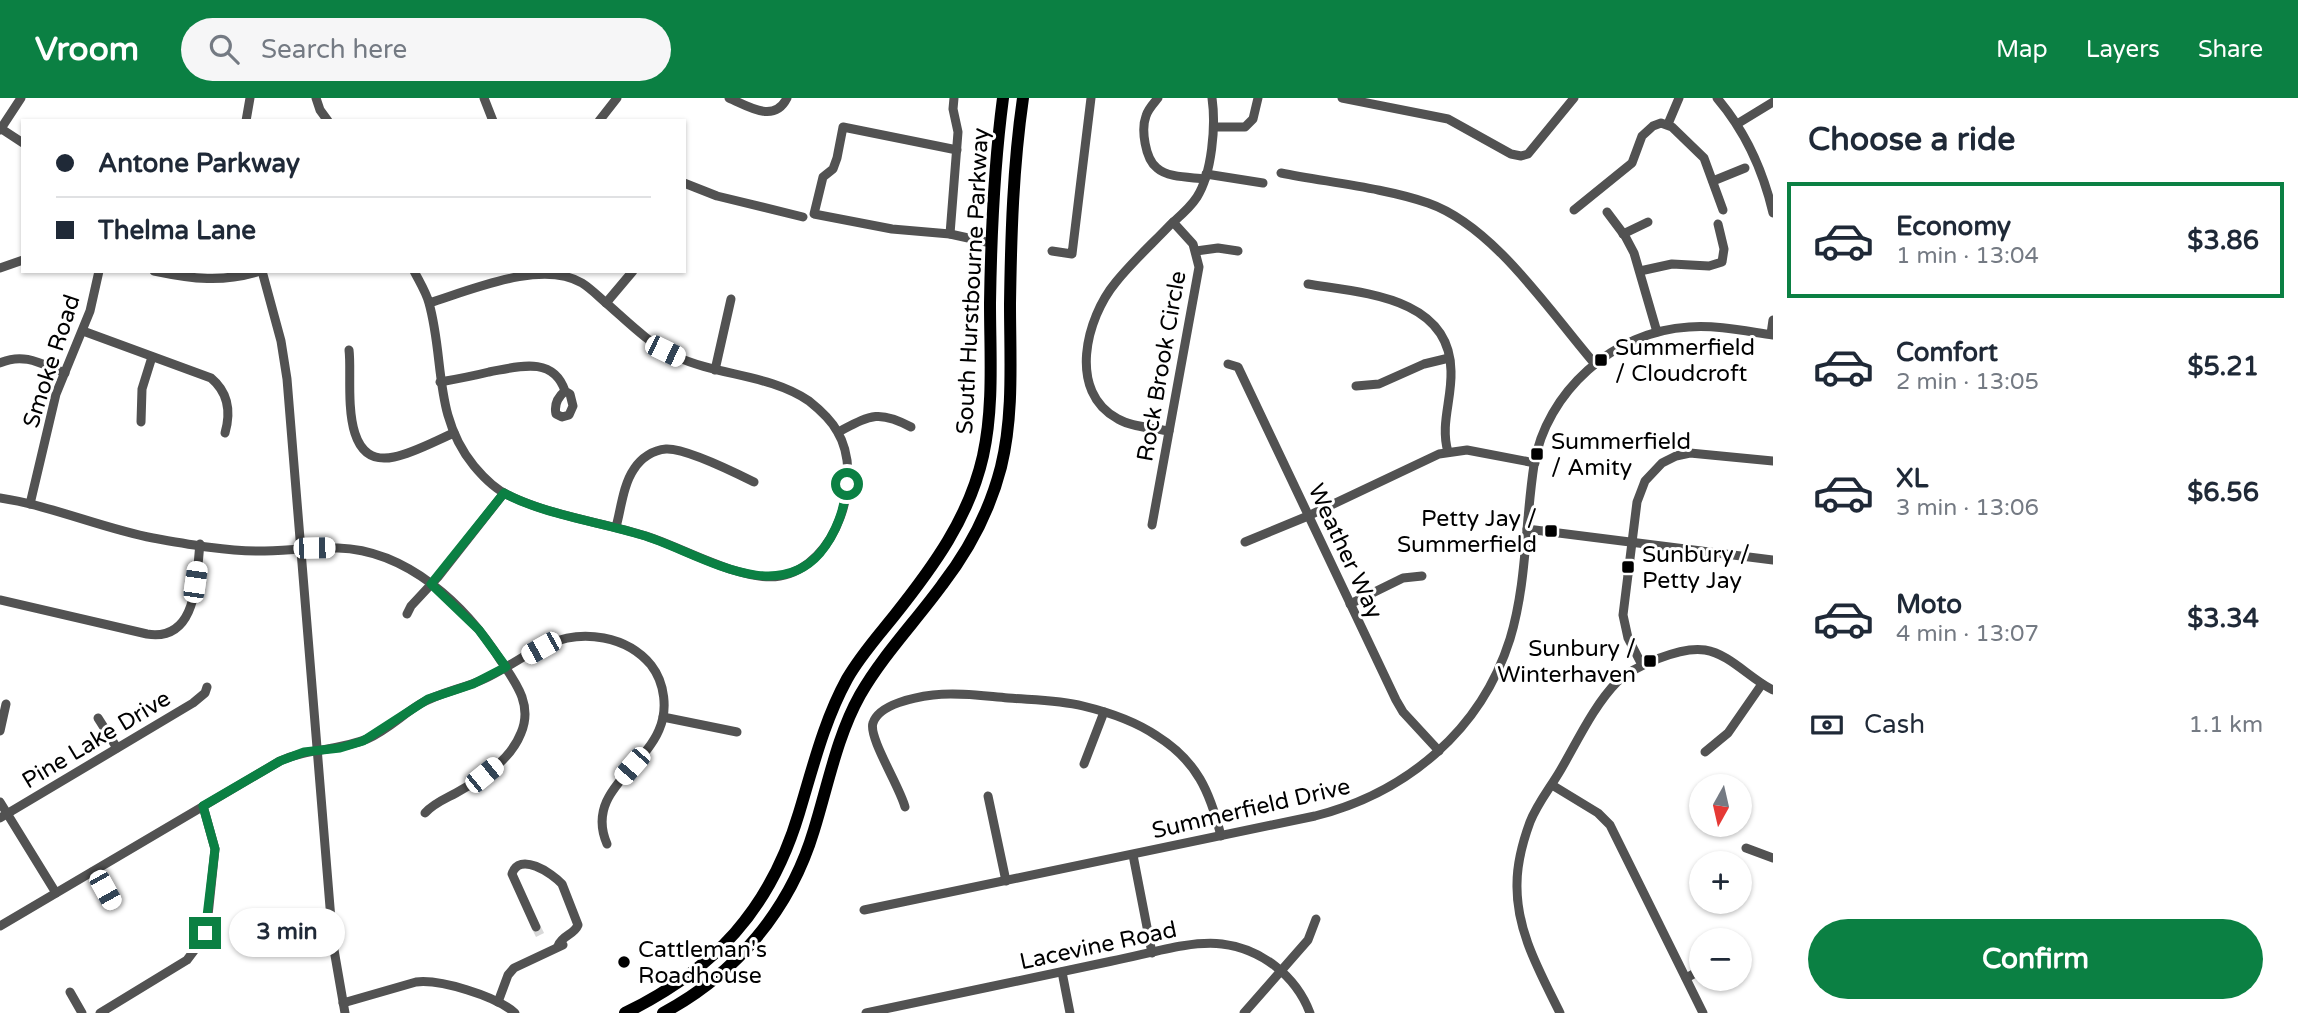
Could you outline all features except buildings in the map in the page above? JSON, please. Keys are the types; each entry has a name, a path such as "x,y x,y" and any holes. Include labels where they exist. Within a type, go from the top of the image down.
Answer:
{"main road":[{"name":"South Hurstbourne Parkway","path":"625,1013 709,960 760,901 784,859 820,740 838,698 865,652 939,558 969,502 978,477 988,425 991,243 1003,98"},
{"name":"South Hurstbourne Parkway","path":"663,1013 723,973 762,932 788,893 813,834 845,728 859,697 881,662 957,565 972,541 989,503 1001,468 1009,420 1012,205 1023,98"}],"street":[{"path":"21,98 0,129 21,142"},
{"path":"246,119 250,98"},
{"path":"316,98 327,119"},
{"path":"484,98 492,119"},
{"path":"601,119 617,98"},
{"path":"729,98 767,113 778,109 787,98"},
{"path":"950,234 958,132 953,109 954,98"},
{"path":"1052,251 1072,254 1091,98"},
{"path":"1158,98 1146,115 1144,128 1150,160 1156,168 1167,174 1263,183"},
{"path":"1170,431 1125,423 1108,413 1091,390 1086,360 1096,315 1112,287 1195,199 1206,177 1214,127 1212,98"},
{"path":"1214,127 1245,127 1253,119 1258,98"},
{"path":"1342,98 1448,118 1521,156 1533,148 1574,98"},
{"path":"1668,124 1679,98"},
{"path":"1717,98 1737,124 1758,163 1773,213"},
{"path":"1737,124 1773,102"},
{"path":"1574,210 1632,163 1642,136 1661,123 1668,124 1704,158 1723,210"},
{"path":"957,150 843,127 837,159 833,169 823,177 814,214 892,229 950,234 991,243"},
{"path":"1713,181 1745,167"},
{"path":"1281,173 1418,200 1457,218 1516,268 1595,364"},
{"path":"686,184 717,196 803,216"},
{"path":"1607,212 1623,234 1640,271 1657,332"},
{"name":"Rock Brook Circle","path":"1152,525 1199,267 1196,251 1190,240 1173,222"},
{"path":"1623,234 1648,222"},
{"path":"1640,271 1672,264 1709,266 1722,262 1724,249 1718,224"},
{"path":"1196,251 1218,248 1238,251"},
{"path":"0,268 21,261"},
{"name":"Smoke Road","path":"30,504 52,408 83,331 98,273"},
{"path":"167,273 213,280 254,273"},
{"path":"262,273 281,341 285,367 333,944 344,1008 416,982 428,981 498,1002 515,1013"},
{"path":"415,273 429,303 440,382 454,433 473,465 504,493 533,505 649,537 752,575 769,577 793,573 809,564 833,534 846,493 848,471 845,449 838,432 818,409 795,394 766,382 688,362 665,351 644,337 582,283 556,274 541,273 515,278 429,303"},
{"path":"606,303 631,273"},
{"path":"1308,284 1393,300 1424,315 1439,331 1451,370 1444,427 1448,452"},
{"path":"715,370 732,299"},
{"path":"1772,335 1773,320"},
{"name":"Summerfield Drive","path":"864,910 1315,816 1365,800 1401,781 1439,751 1466,722 1482,701 1497,671 1514,622 1535,463 1542,437 1553,414 1577,381 1595,364 1622,346 1657,332 1711,326 1772,335"},
{"path":"83,331 199,372 217,383 228,407 225,433"},
{"path":"349,350 353,429 356,440 365,450 378,457 393,458 454,433"},
{"path":"141,422 142,389 152,357"},
{"path":"0,363 14,358 25,358 65,373"},
{"path":"1356,386 1379,384 1424,364 1449,358"},
{"name":"Weather Way","path":"1228,364 1238,367 1395,701 1439,751"},
{"path":"440,382 528,365 552,372 565,391"},
{"path":"838,432 869,416 879,415 896,419 911,427"},
{"path":"616,527 634,469 655,452 666,449 681,452 754,482"},
{"path":"1245,542 1308,516 1439,454 1467,450 1535,463"},
{"path":"1642,665 1628,638 1623,621 1641,488 1655,469 1669,459 1683,454 1704,453 1773,461"},
{"path":"408,614 411,606 504,493"},
{"path":"0,498 128,532 200,544 257,551 338,548 370,553 407,568 431,584 479,630 506,667 521,693 525,708 523,727 516,744 506,757 484,775 434,804 425,813"},
{"path":"1527,529 1773,560"},
{"path":"0,600 147,634 166,634 177,628 189,614 200,544"},
{"path":"1350,604 1404,578 1422,576"},
{"path":"0,926 280,761 304,752 351,746 370,737 428,699 473,684 558,640 584,636 611,640 633,649 654,670 664,696 663,717 654,740 607,800 601,828 607,844"},
{"path":"1560,1013 1530,952 1522,928 1517,894 1518,872 1535,811 1610,691 1619,680 1642,665 1690,651 1707,651 1719,655 1773,690"},
{"path":"1705,752 1728,733 1762,684"},
{"name":"Pine Lake Drive","path":"4,816 193,703 205,693 207,687"},
{"path":"905,807 896,781 872,735 872,726 880,712 907,701 933,695 956,694 1062,703 1104,712 1146,729 1178,751 1204,783 1221,836"},
{"path":"0,731 6,704"},
{"path":"1084,765 1104,712"},
{"path":"663,717 737,732"},
{"path":"98,718 117,748"},
{"path":"1552,785 1598,813 1610,825 1703,1013"},
{"path":"988,796 1006,881"},
{"path":"0,802 4,816 56,893"},
{"path":"100,1013 187,960 202,940 207,925 215,849 203,806"},
{"path":"1746,848 1773,858"},
{"path":"1133,855 1152,953"},
{"path":"498,1002 513,968 561,945 561,939 578,925 558,879 531,864 518,865 512,874 536,927"},
{"path":"92,872 113,904"},
{"path":"1244,1013 1311,935 1315,919"},
{"path":"542,939 546,951"},
{"name":"Lacevine Road","path":"866,1013 1200,943 1223,944 1258,954 1294,984 1310,1013"},
{"path":"1062,972 1070,1013"},
{"path":"70,992 82,1013"}],"tunnel":[{"path":"536,927 542,939"}],"place":[{"name":"Summerfield / Cloudcroft","path":"1601,360"},
{"name":"Summerfield / Amity","path":"1537,454"},
{"name":"Petty Jay / Summerfield","path":"1551,531"},
{"name":"Sunbury / Petty Jay","path":"1628,567"},
{"name":"Sunbury / Winterhaven","path":"1650,661"},
{"name":"Cattleman's Roadhouse","path":"624,962"}],"route":[{"path":"205,933 215,849 203,806 292,755 351,746 370,737 428,699 473,684 506,667 479,630 431,584 504,493 533,505 649,537 752,575 778,577 803,568 826,546 840,517 847,484"}]}
